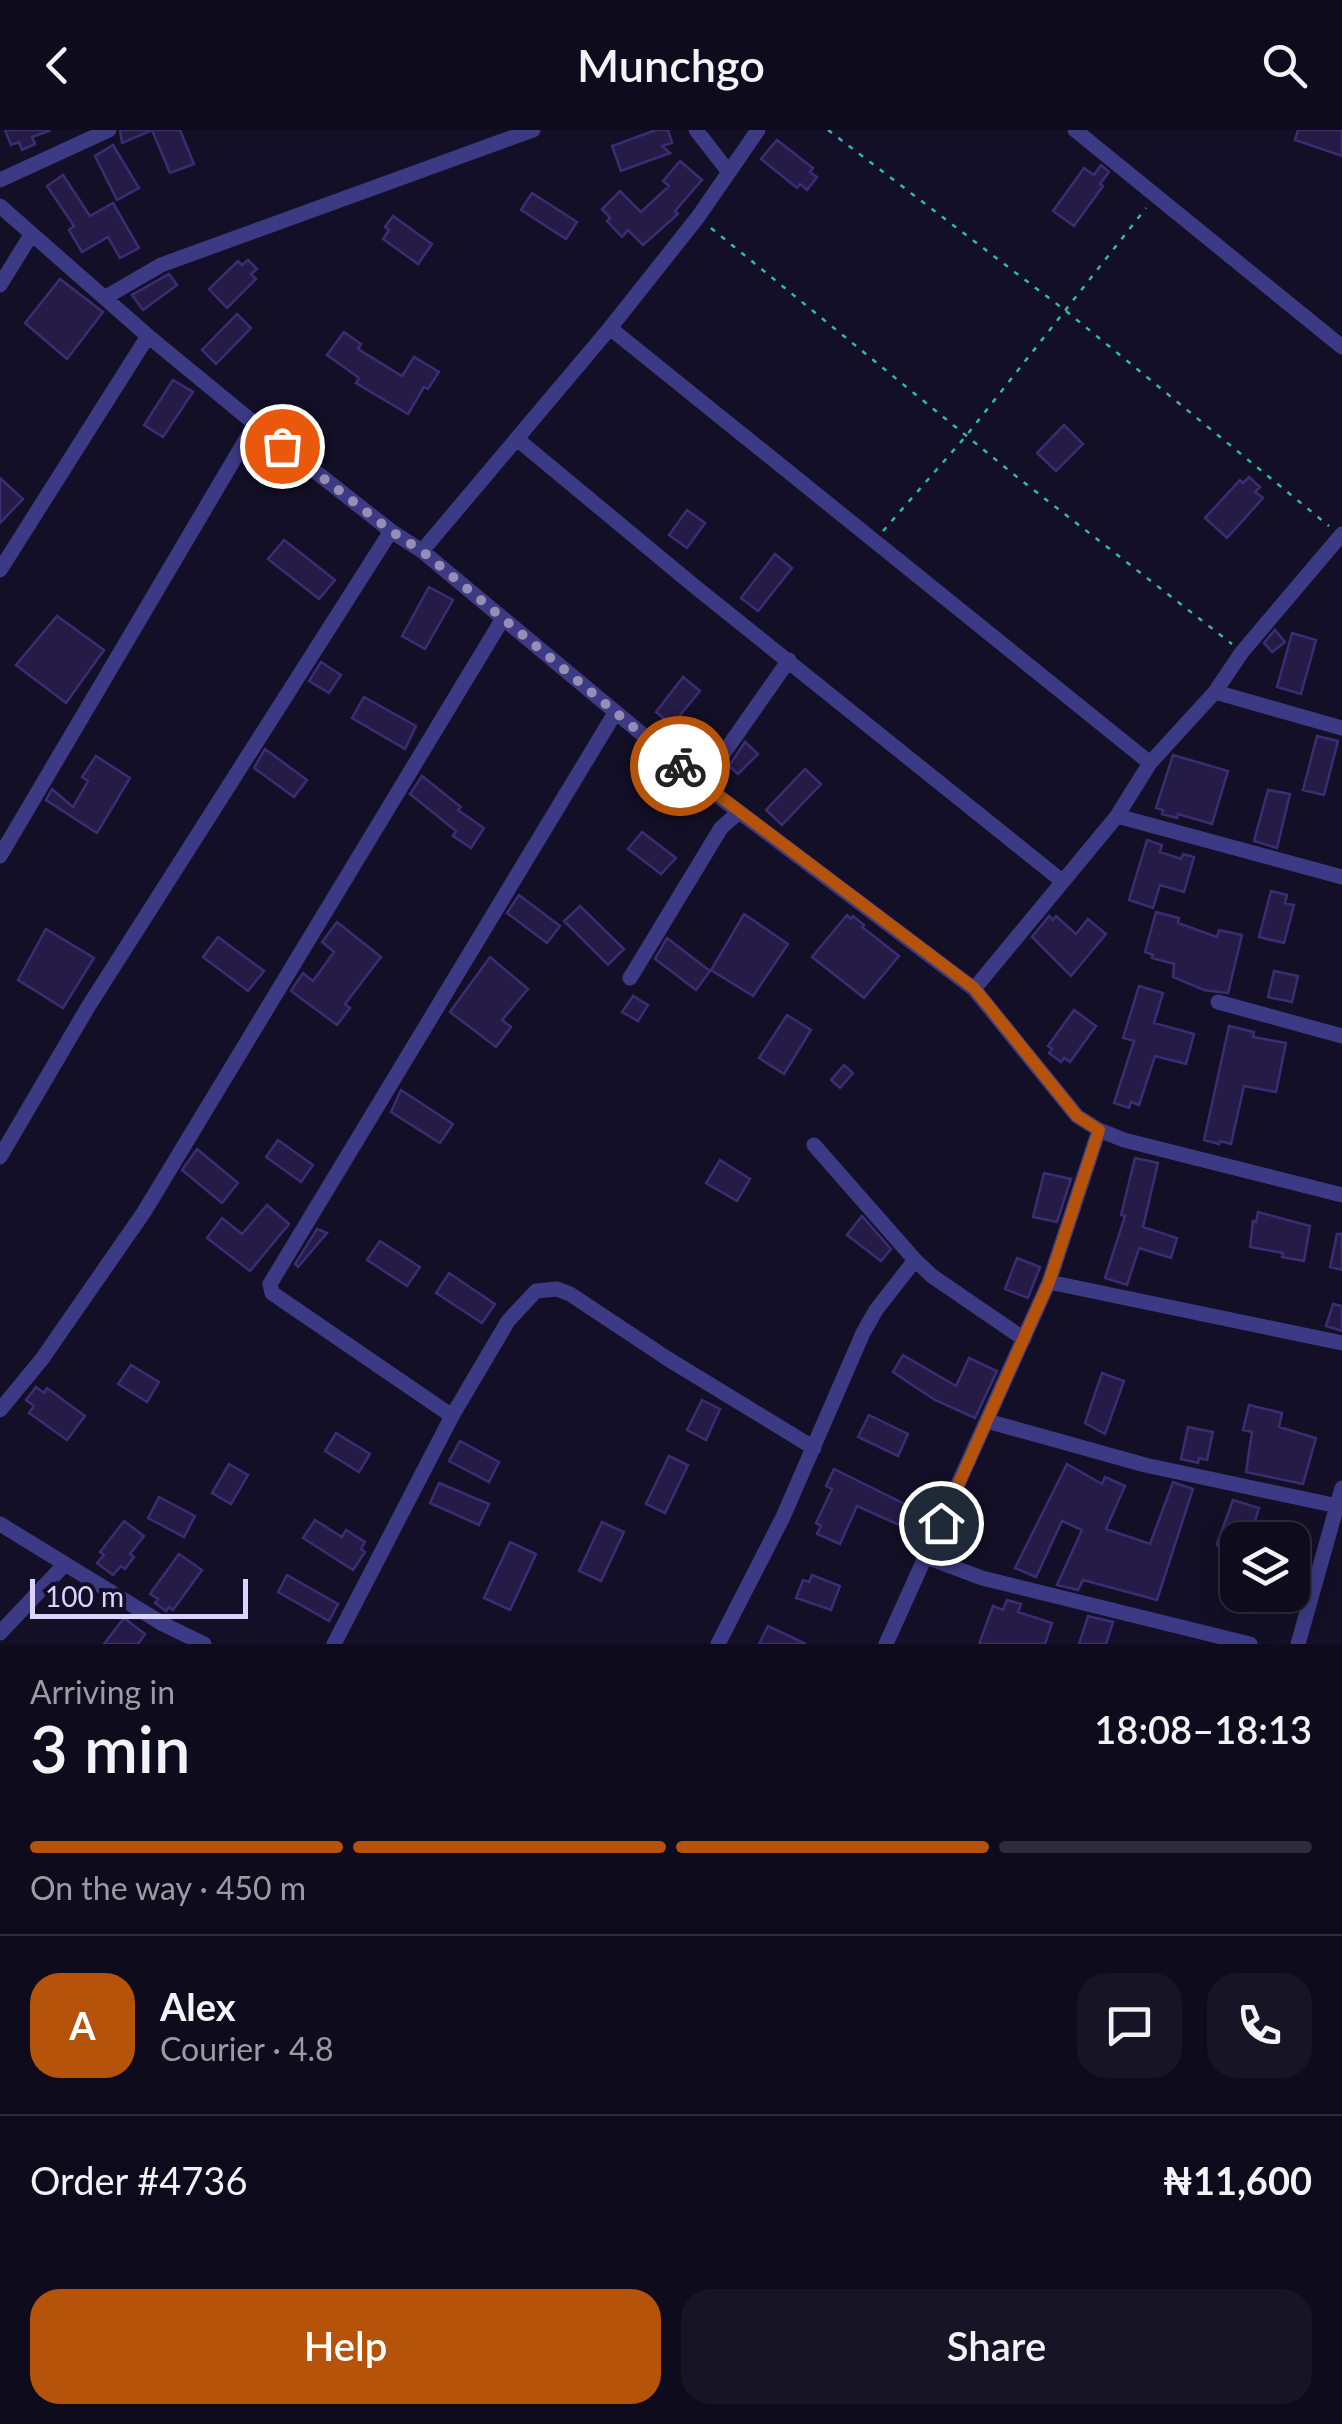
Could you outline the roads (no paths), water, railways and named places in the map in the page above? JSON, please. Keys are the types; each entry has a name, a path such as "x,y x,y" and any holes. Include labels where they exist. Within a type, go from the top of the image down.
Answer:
{"street":[{"path":"0,180 109,130"},
{"path":"106,297 161,266 533,130"},
{"path":"696,130 728,171"},
{"path":"422,551 610,328 698,217 758,130"},
{"path":"1075,130 1342,347"},
{"path":"0,206 254,424 422,551 702,784 974,988 1077,1116 1099,1130 1145,1146 1342,1196"},
{"path":"0,285 31,234"},
{"path":"610,328 1150,763"},
{"path":"0,570 148,336"},
{"path":"0,856 254,424"},
{"path":"518,438 631,535 1062,881"},
{"path":"0,1157 88,1008 391,531"},
{"path":"974,988 1117,816 1150,763 1215,692 1242,652 1341,535"},
{"path":"0,1410 42,1359 144,1212 502,620"},
{"path":"702,784 790,660"},
{"path":"1215,692 1342,728"},
{"path":"452,1416 272,1292 270,1284 615,713"},
{"path":"630,978 712,841 739,812"},
{"path":"1117,816 1342,877"},
{"path":"1218,1002 1342,1036"},
{"path":"886,1644 1049,1282 1099,1130"},
{"path":"814,1144 932,1276 1024,1339"},
{"path":"718,1644 814,1448 862,1333 916,1260"},
{"path":"1049,1282 1342,1344"},
{"path":"334,1644 452,1416 508,1321 536,1291 557,1289 570,1294 814,1448"},
{"path":"987,1421 1145,1465 1339,1506"},
{"path":"1298,1644 1342,1488"},
{"path":"0,1524 183,1640 204,1644"},
{"path":"926,1557 982,1578 1250,1644"},
{"path":"0,1634 65,1564"}]}
